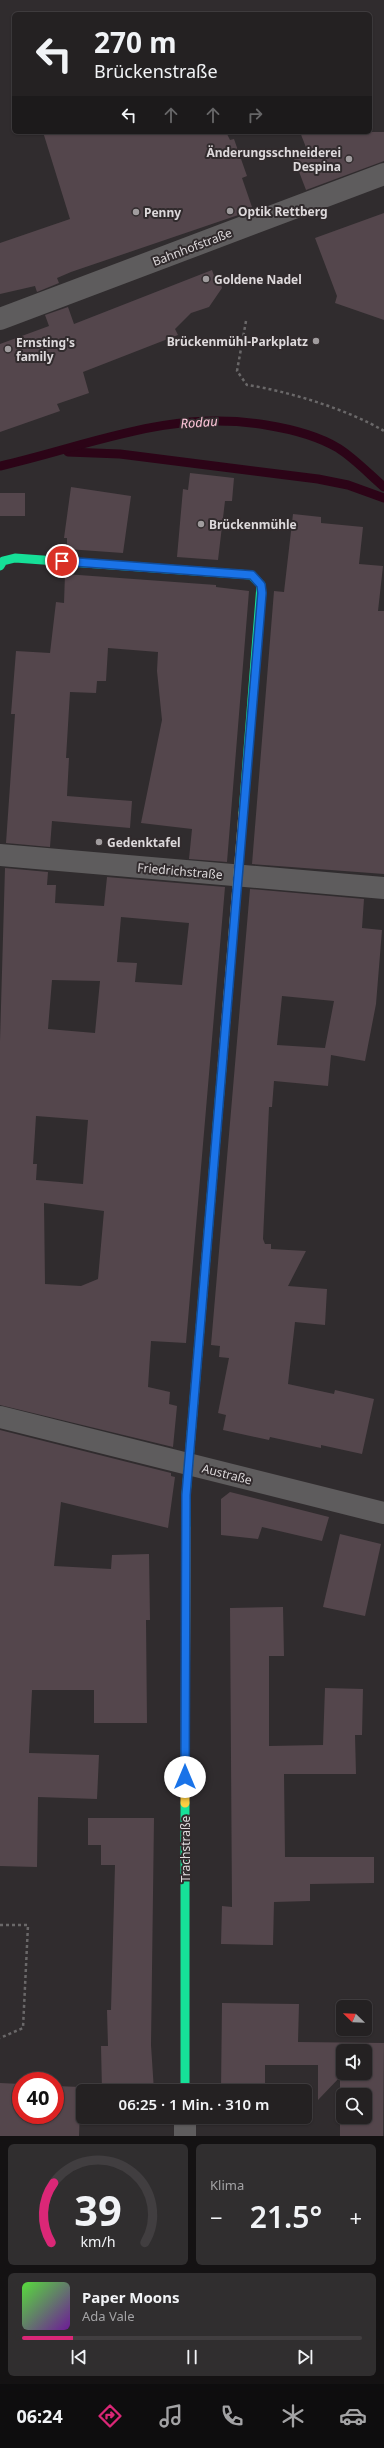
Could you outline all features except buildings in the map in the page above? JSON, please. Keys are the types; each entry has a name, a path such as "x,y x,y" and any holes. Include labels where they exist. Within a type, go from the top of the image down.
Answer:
{"street":[{"name":"Bahnhofstraße","path":"0,319 218,238 384,174"},
{"name":"Trachstraße","path":"2,563 15,558 252,575 258,580 262,593 188,1464 186,1511 185,2084"},
{"name":"Friedrichstraße","path":"0,855 239,877 384,888"},
{"name":"Austraße","path":"0,1417 384,1513"},
{"path":"185,2124 185,2136"}],"path":[{"path":"246,321 237,371 248,385 272,388 317,403 371,423 384,431"},
{"path":"0,1925 28,1925 23,2028 0,2038"}],"waterway":[{"name":"Rodau","path":"0,466 163,425 230,421 285,428 321,439 338,448 356,461 384,487"},
{"path":"68,452 120,454 318,479 348,485 384,498"}],"traffic: fast":[{"path":"0,566 3,561 15,558 251,575 261,585 243,813"},
{"path":"186,1528 186,1495 222,1067"},
{"path":"185,1803 185,2084"}],"traffic: slow":[{"path":"222,1067 243,813"},
{"path":"185,1803 186,1528"}],"place":[{"name":"Änderungsschneiderei Despina","path":"349,159"},
{"name":"Optik Rettberg","path":"230,211"},
{"name":"Penny","path":"136,212"},
{"name":"Goldene Nadel","path":"206,279"},
{"name":"Brückenmühl-Parkplatz","path":"316,341"},
{"name":"Ernsting's family","path":"8,349"},
{"name":"Brückenmühle","path":"201,524"},
{"name":"Gedenktafel","path":"99,842"}],"route":[{"path":"62,561 252,575 255,576 261,585 262,593 188,1464 186,1495 185,1777"}]}
